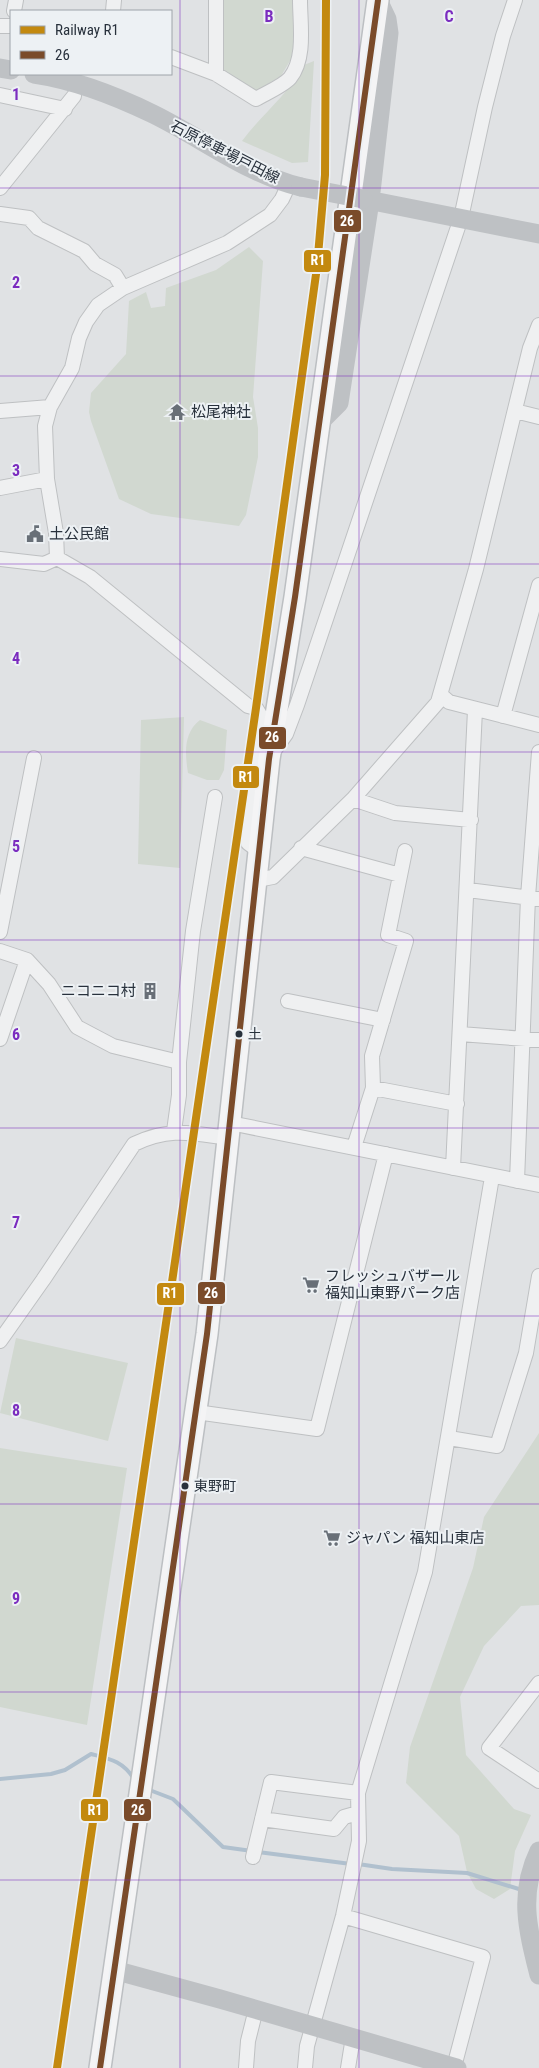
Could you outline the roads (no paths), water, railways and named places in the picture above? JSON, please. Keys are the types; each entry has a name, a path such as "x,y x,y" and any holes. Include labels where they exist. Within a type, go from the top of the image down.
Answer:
{"main road":[{"path":"319,423 339,403 389,32 387,20 378,0"},
{"path":"100,2068 196,1412 257,880 269,759 319,423 378,0"},
{"name":"石原停車場戸田線","path":"38,75 78,84 120,99 153,114 258,172 295,185 539,234"},
{"path":"539,1851 534,1861 525,1901 539,1975"},
{"path":"114,1970 256,2009 455,2068"}],"street":[{"path":"216,0 216,74"},
{"path":"172,57 216,74 256,99 289,79 296,66 300,51 300,0"},
{"path":"269,759 286,734 297,705 461,218 503,36 515,0"},
{"path":"0,95 65,110"},
{"path":"0,188 65,110 74,96"},
{"path":"57,558 56,533 47,479 45,426 50,407 72,368 79,338 86,322 98,305 123,288 226,243 270,215 295,185"},
{"path":"0,214 29,218 38,228 84,251 95,264 115,275 123,288"},
{"path":"257,880 274,877 353,798 438,702 476,569 530,348 539,325"},
{"path":"0,412 50,407"},
{"path":"515,411 539,417"},
{"path":"0,488 47,479"},
{"path":"0,559 44,564 57,558"},
{"path":"57,558 90,576 248,706 256,708 262,718 248,843 260,852"},
{"path":"503,716 539,585"},
{"path":"441,695 450,702 475,710 539,725"},
{"path":"453,1168 468,890 475,710"},
{"path":"517,1181 521,1038 533,898 539,752"},
{"path":"0,932 34,758"},
{"path":"174,1131 179,1095 179,1062 193,931 215,797"},
{"path":"353,798 395,813 471,820"},
{"path":"301,848 400,875"},
{"path":"354,1147 373,1088 372,1056 406,941 388,935 405,851"},
{"path":"468,890 533,898"},
{"path":"0,951 28,960 49,984 76,1028 113,1046 179,1062"},
{"path":"0,1039 28,960"},
{"path":"288,1001 383,1020"},
{"path":"460,1034 539,1040"},
{"path":"373,1088 457,1104"},
{"path":"0,1341 134,1144 147,1138 174,1131 229,1130 354,1147 492,1177 539,1185"},
{"path":"196,1412 317,1429 386,1154"},
{"path":"305,2068 307,2046 343,1916 359,1841 358,1793 425,1572 492,1177"},
{"path":"448,1438 497,1446 526,1353 539,1276"},
{"path":"539,1683 489,1748 539,1781"},
{"path":"253,1857 271,1782 358,1793"},
{"path":"262,1819 334,1829 344,1817 358,1812"},
{"path":"343,1916 483,1957 455,2068"},
{"path":"246,2068 248,2041 256,2009"},
{"path":"348,2068 353,2037"}],"waterway":[{"path":"0,1779 51,1774 65,1770 91,1754 121,1764 134,1779"},
{"path":"147,1789 173,1799 223,1847 252,1851"},
{"path":"258,1852 351,1864"},
{"path":"358,1864 392,1869 467,1873 522,1890"}],"rail line":[{"name":"R1","path":"57,2068 256,708 317,267 325,175 326,0"}],"place":[{"name":"松尾神社","path":"177,412"},
{"name":"土公民館","path":"35,534"},
{"name":"ニコニコ村","path":"150,991"},
{"name":"土","path":"239,1034"},
{"name":"フレッシュバザール 福知山東野パーク店","path":"311,1285"},
{"name":"東野町","path":"185,1486"},
{"name":"ジャパン 福知山東店","path":"332,1538"}]}
